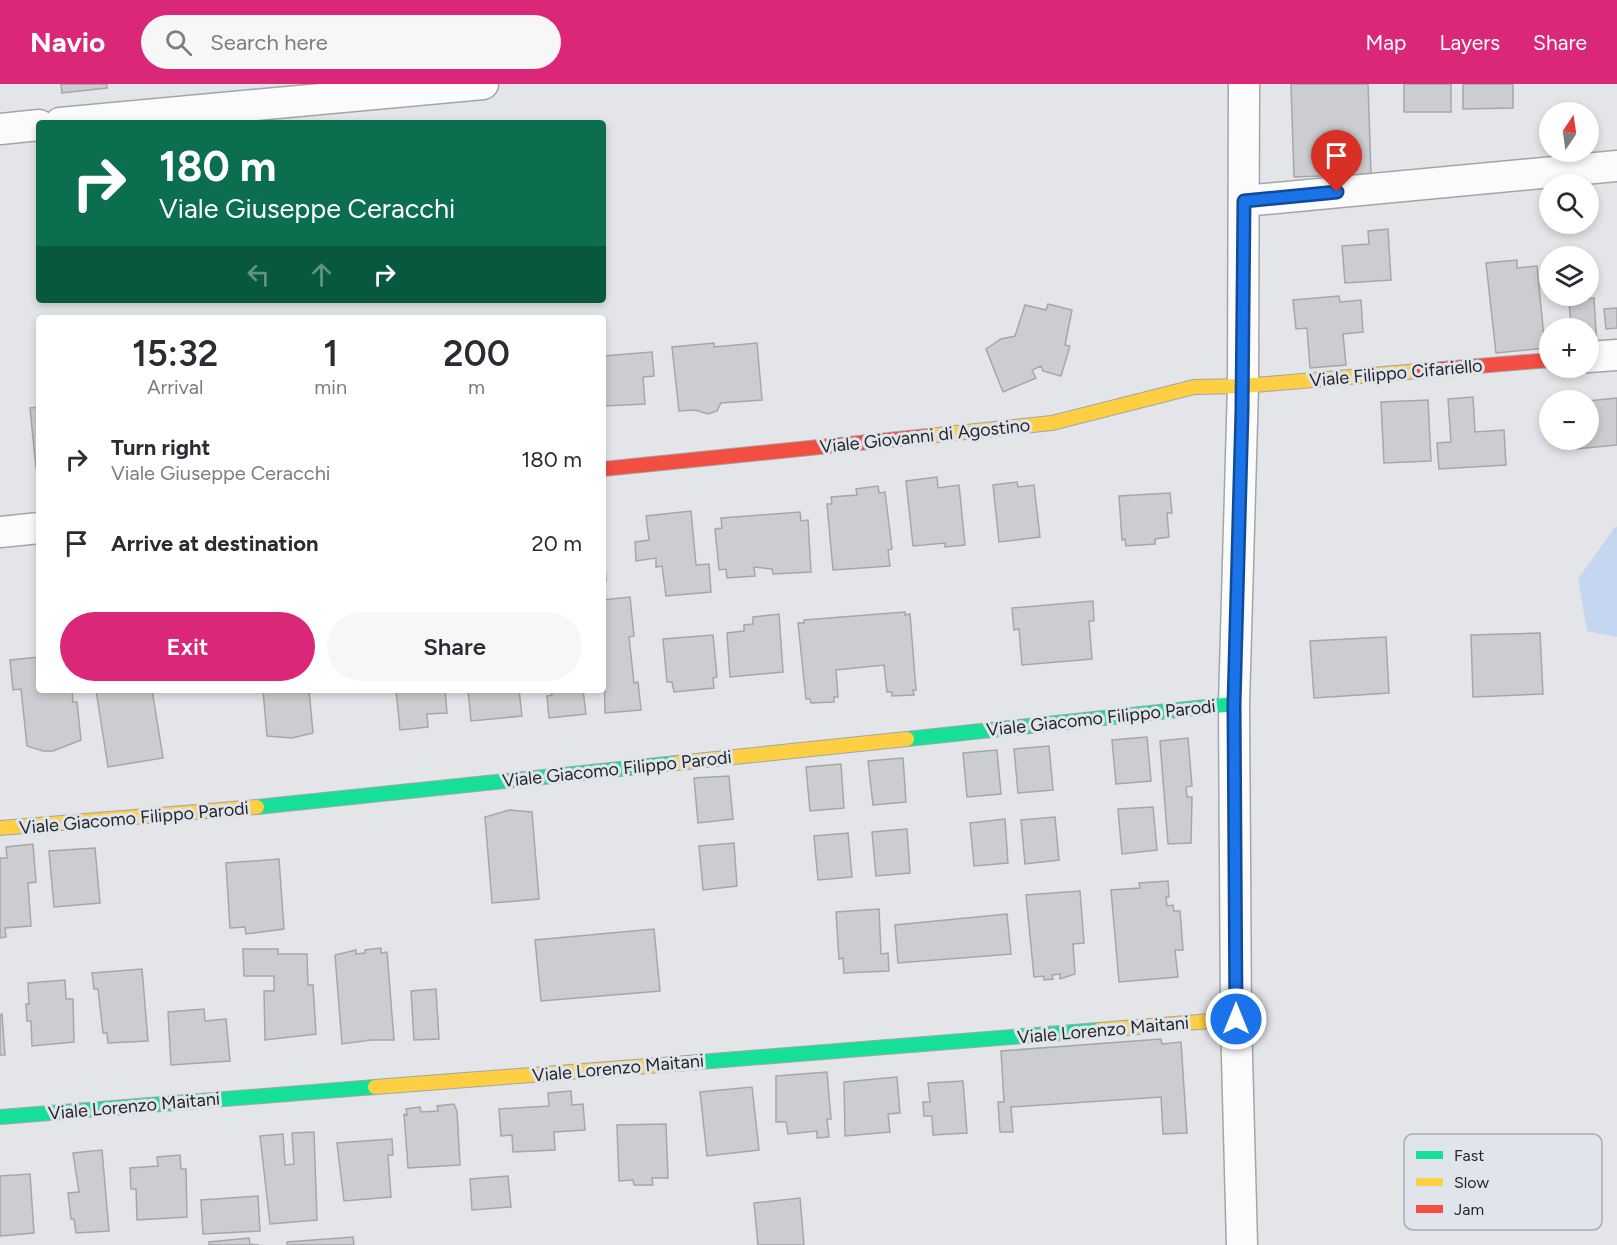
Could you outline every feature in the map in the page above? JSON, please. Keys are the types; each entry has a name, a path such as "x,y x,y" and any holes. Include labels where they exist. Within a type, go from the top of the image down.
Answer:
{"street":[{"path":"93,120 483,84"},
{"path":"1242,1245 1236,1019 1234,704 1243,386 1244,84"},
{"path":"0,129 36,125"},
{"path":"1244,201 1617,166"},
{"path":"1599,356 1617,355"},
{"name":"Viale Filippo Cifariello","path":"1243,386 1539,361"},
{"name":"Viale Giovanni di Agostino","path":"606,469 1052,423 1194,387 1243,386"},
{"path":"0,532 36,528"},
{"name":"Viale Giacomo Filippo Parodi","path":"0,828 231,810 1234,704"},
{"name":"Viale Lorenzo Maitani","path":"0,1117 1236,1019"}],"shaded area":[{"path":"1617,527 1617,637 1587,631 1578,579"}],"building":[{"path":"61,84 107,84 107,88 62,93"},
{"path":"1291,84 1368,84 1371,174 1294,177"},
{"path":"1404,84 1451,84 1451,112 1404,112"},
{"path":"1463,84 1513,84 1513,108 1463,109"},
{"path":"1388,229 1391,280 1345,283 1342,246 1369,244 1368,231"},
{"path":"1517,260 1517,268 1537,266 1539,306 1541,306 1542,318 1539,318 1539,349 1496,353 1486,263"},
{"path":"1339,296 1340,302 1361,300 1363,332 1343,334 1346,365 1310,368 1307,328 1296,329 1293,300"},
{"path":"1048,304 1072,310 1065,345 1070,346 1061,376 1043,371 1041,366 1032,370 1036,378 1003,392 986,349 1001,339 1015,336 1025,305 1046,310"},
{"path":"1569,306 1594,306 1595,318 1570,318"},
{"path":"1617,308 1617,328 1606,329 1604,309"},
{"path":"714,343 714,347 757,343 762,400 721,403 717,411 708,414 695,410 679,411 672,347"},
{"path":"652,352 654,376 643,377 645,404 606,406 606,356"},
{"path":"1473,397 1475,432 1504,430 1506,465 1439,469 1437,443 1451,442 1448,399"},
{"path":"1617,398 1617,445 1599,447 1599,400"},
{"path":"1428,400 1431,461 1384,463 1381,402"},
{"path":"36,407 36,468 30,408"},
{"path":"937,477 938,488 959,485 965,545 945,547 945,543 913,546 906,481"},
{"path":"1017,482 1018,487 1034,485 1040,537 999,542 993,485"},
{"path":"878,486 879,493 885,492 892,549 888,550 890,566 833,570 827,504 832,504 831,497 857,495 856,489"},
{"path":"1170,493 1172,513 1167,513 1169,537 1155,539 1155,544 1126,546 1125,539 1122,540 1119,496"},
{"path":"691,511 696,565 709,564 711,592 666,596 662,566 656,567 656,558 636,561 635,542 649,540 646,516"},
{"path":"800,512 801,521 808,520 811,572 773,574 772,569 754,567 755,576 727,578 726,569 719,570 715,529 722,528 721,518"},
{"path":"630,597 634,636 629,637 634,683 638,682 641,710 605,713 606,600"},
{"path":"1093,601 1094,621 1089,621 1092,659 1022,665 1019,629 1014,630 1012,608"},
{"path":"905,612 905,615 910,614 916,690 913,690 914,695 892,696 892,692 887,692 884,665 836,670 838,697 834,697 834,702 811,703 810,699 806,699 798,623 804,623 804,620"},
{"path":"779,614 783,672 730,677 727,633 744,631 744,625 753,624 753,617"},
{"path":"1540,633 1543,694 1473,697 1471,635"},
{"path":"713,635 717,677 713,678 714,688 674,692 672,682 667,682 663,639"},
{"path":"1386,637 1389,693 1314,698 1310,641"},
{"path":"36,657 36,693 72,693 73,702 77,702 81,740 53,751 43,751 27,746 21,689 13,690 10,660"},
{"path":"96,693 152,693 163,758 108,767"},
{"path":"263,693 309,693 313,733 292,738 267,736"},
{"path":"396,693 445,693 447,713 427,714 428,727 400,730"},
{"path":"468,693 519,693 522,716 471,721"},
{"path":"552,693 583,693 586,714 549,718 547,696 552,695"},
{"path":"1147,737 1151,781 1116,784 1112,740"},
{"path":"1188,738 1192,786 1186,787 1187,797 1192,797 1191,843 1168,844 1160,741"},
{"path":"1049,746 1053,790 1018,793 1014,749"},
{"path":"997,750 1001,794 967,797 963,753"},
{"path":"903,758 906,802 873,805 868,761"},
{"path":"841,764 844,808 810,811 806,767"},
{"path":"729,776 733,819 698,823 694,778"},
{"path":"1153,807 1157,850 1122,854 1118,809"},
{"path":"509,810 532,812 539,899 492,903 485,817"},
{"path":"1055,817 1059,860 1025,864 1021,820"},
{"path":"1005,819 1008,863 974,866 970,823"},
{"path":"907,829 910,873 876,876 872,832"},
{"path":"848,833 852,877 818,880 814,836"},
{"path":"734,843 737,886 703,890 699,846"},
{"path":"33,844 36,882 28,883 31,926 5,928 6,937 0,938 0,858 7,858 6,847"},
{"path":"95,848 100,903 54,907 49,851"},
{"path":"279,859 284,929 246,934 245,927 230,928 226,863"},
{"path":"1168,881 1167,906 1173,905 1174,911 1180,911 1183,950 1175,950 1178,977 1119,982 1111,890 1140,888 1139,883"},
{"path":"1080,891 1084,943 1073,944 1075,974 1060,979 1060,974 1052,975 1053,979 1044,980 1044,976 1034,977 1026,895"},
{"path":"879,909 881,954 888,953 889,971 844,973 843,958 839,959 836,912"},
{"path":"1007,914 1011,954 898,963 895,925"},
{"path":"654,929 660,991 541,1001 535,940"},
{"path":"381,948 381,953 387,952 394,1040 342,1044 335,955 356,950 356,954 365,953 365,950"},
{"path":"243,949 278,949 278,954 307,954 308,985 313,985 316,1034 265,1040 264,991 274,991 274,976 244,976"},
{"path":"142,969 148,1041 108,1043 107,1033 103,1033 98,989 94,989 92,973"},
{"path":"65,980 66,999 73,999 74,1042 32,1046 31,1021 27,1021 28,983"},
{"path":"436,989 439,1039 414,1040 411,991"},
{"path":"204,1009 205,1021 226,1019 230,1061 171,1065 168,1012"},
{"path":"2,1014 5,1055 0,1055 0,1015"},
{"path":"1161,1039 1162,1044 1181,1042 1187,1133 1163,1134 1161,1097 1011,1107 1013,1132 1000,1132 998,1102 1004,1102 1001,1051"},
{"path":"827,1072 831,1119 827,1119 829,1137 817,1138 817,1131 788,1134 786,1122 776,1122 776,1076"},
{"path":"897,1077 900,1113 888,1114 890,1132 845,1136 844,1082"},
{"path":"963,1081 967,1133 933,1135 932,1116 924,1116 923,1102 930,1102 928,1083"},
{"path":"752,1087 759,1150 707,1156 700,1092"},
{"path":"571,1091 572,1105 583,1104 585,1130 554,1132 555,1150 513,1152 512,1135 501,1136 499,1109 549,1106 548,1093"},
{"path":"454,1104 457,1111 460,1165 408,1168 404,1114 407,1115 406,1109 420,1107 421,1112 438,1111 437,1106"},
{"path":"666,1124 668,1178 652,1178 653,1185 634,1185 633,1180 619,1181 617,1125"},
{"path":"314,1132 317,1220 270,1224 260,1136 283,1134 285,1165 294,1164 292,1133"},
{"path":"392,1139 393,1155 388,1155 391,1197 344,1201 337,1143"},
{"path":"102,1150 109,1231 76,1233 74,1219 71,1219 68,1193 79,1192 73,1153"},
{"path":"180,1155 181,1169 186,1169 187,1217 137,1220 136,1189 131,1189 130,1168 158,1166 157,1157"},
{"path":"30,1174 34,1233 0,1236 0,1176"},
{"path":"508,1176 511,1207 472,1210 470,1179"},
{"path":"258,1196 260,1231 203,1234 201,1200"},
{"path":"800,1198 804,1245 758,1245 754,1203"},
{"path":"353,1237 354,1245 287,1245 287,1242"},
{"path":"249,1238 250,1244 259,1245 209,1245 209,1242"}],"traffic: fast":[{"path":"907,739 1234,704"},
{"path":"257,807 677,763"},
{"path":"687,1063 1099,1030"},
{"path":"0,1117 375,1087"}],"traffic: slow":[{"path":"928,436 1052,423 1194,387 1243,386 1419,371"},
{"path":"677,763 907,739"},
{"path":"0,828 257,807"},
{"path":"1099,1030 1236,1019"},
{"path":"375,1087 687,1063"}],"traffic: jam":[{"path":"1419,371 1539,361"},
{"path":"606,469 928,436"}],"route":[{"path":"1236,1019 1234,704 1238,620 1244,201 1337,192"}]}
